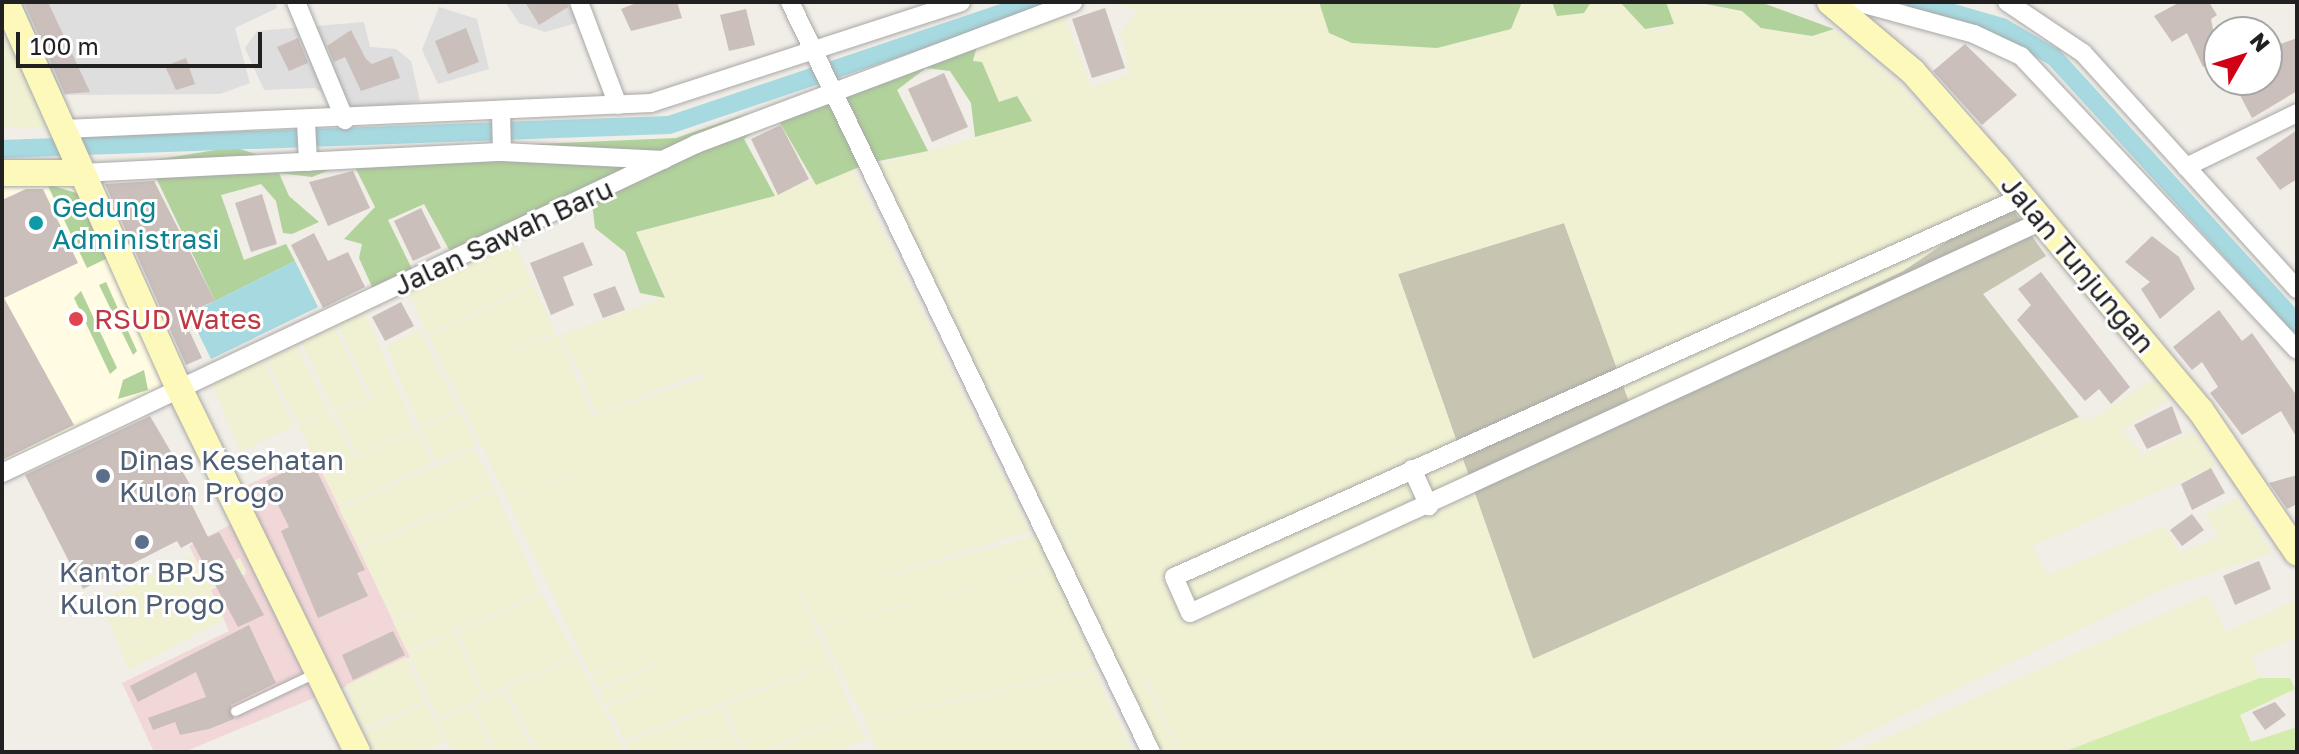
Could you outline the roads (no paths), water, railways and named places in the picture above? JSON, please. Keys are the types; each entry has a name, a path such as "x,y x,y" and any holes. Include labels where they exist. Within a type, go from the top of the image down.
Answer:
{"main road":[{"path":"6,2 178,386 357,752"},
{"name":"Jalan Tunjungan","path":"1830,2 1913,72 2022,197 2201,411 2293,536"},
{"path":"2,173 72,149"}],"street":[{"path":"296,2 345,120"},
{"path":"579,2 618,105"},
{"path":"790,2 1151,752"},
{"path":"72,149 306,127 345,120 502,115 651,103 813,53 961,2"},
{"name":"Jalan Sawah Baru","path":"2,473 178,386 828,86 1073,2"},
{"path":"1857,2 1974,34 2021,56 2297,350"},
{"path":"2007,2 2083,53 2297,289"},
{"path":"2186,167 2297,113"},
{"path":"502,115 502,148"},
{"path":"306,127 308,157"},
{"path":"72,149 308,157 502,148 664,160"},
{"path":"2022,197 1174,577 1190,613 1429,506 2042,221"},
{"path":"1412,469 1429,506"}],"lane":[{"path":"235,711 320,672"}],"water":[{"path":"295,261 318,307 211,359 189,314"}],"waterway":[{"path":"2,149 669,125 1034,2"},
{"path":"1915,2 2002,27 2054,57 2297,323"}],"place":[{"name":"Gedung Administrasi","path":"36,223"},
{"name":"RSUD Wates","path":"76,319"},
{"name":"Dinas Kesehatan Kulon Progo","path":"103,476"},
{"name":"Kantor BPJS Kulon Progo","path":"142,542"}]}
